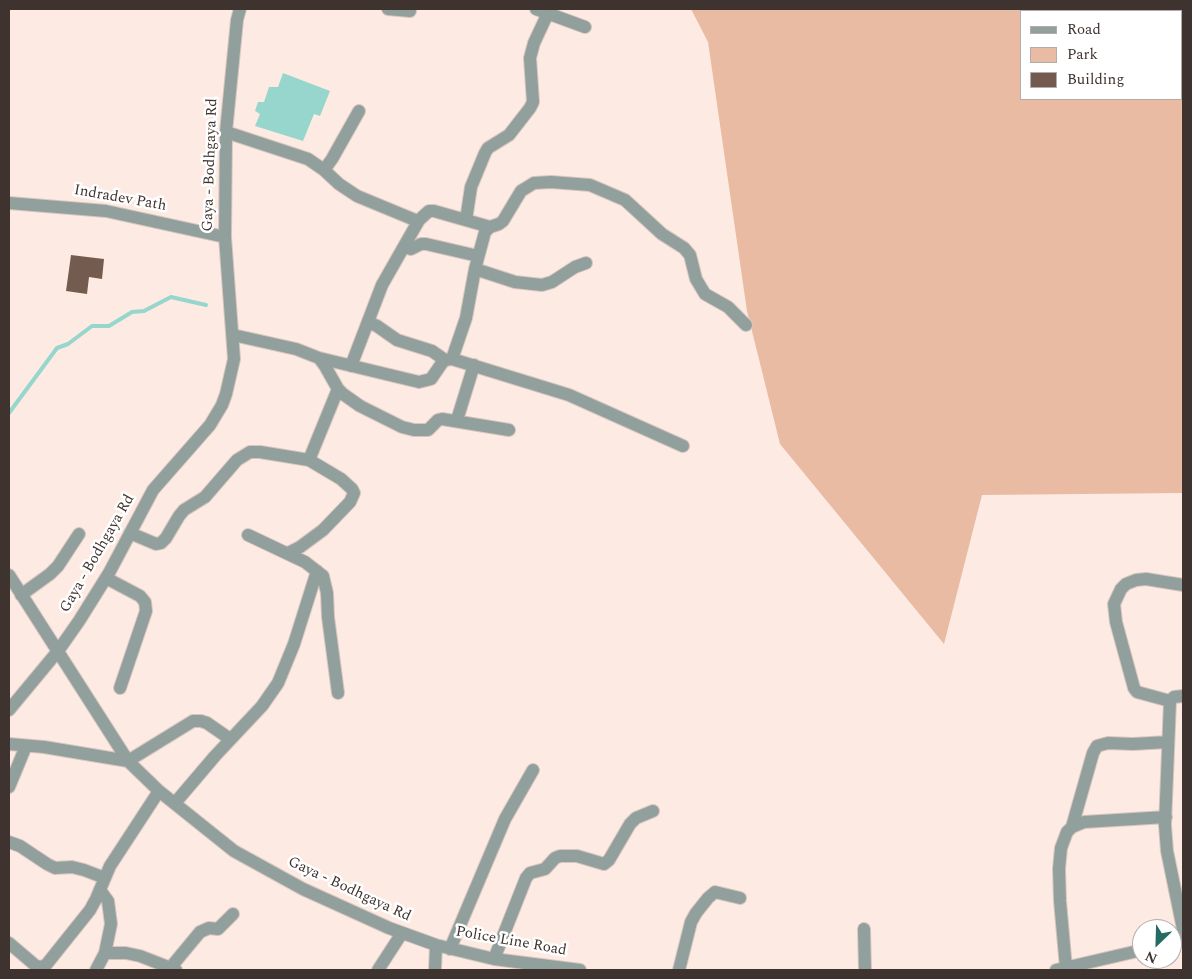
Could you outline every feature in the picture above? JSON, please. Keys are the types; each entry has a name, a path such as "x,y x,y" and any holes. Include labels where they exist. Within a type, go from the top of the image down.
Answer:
{"street":[{"name":"Gaya - Bodhgaya Rd","path":"240,9 226,132 225,236 233,335 233,368 222,405 210,425 153,490 96,596 58,651 128,761 159,790 234,852 303,889 402,933 436,945"},
{"path":"388,9 410,11"},
{"path":"536,9 584,26"},
{"path":"466,220 472,187 485,153 488,148 509,135 533,102 530,58 534,43 548,13"},
{"path":"324,170 359,111"},
{"path":"226,132 308,159 356,196 419,220"},
{"path":"233,335 296,349 319,358 419,382 431,379 449,360 466,318 475,269 485,232 490,227 503,221 521,191 534,183 590,185 625,200 662,234 684,248 690,255 696,279 706,294 728,307 746,325"},
{"name":"Indradev Path","path":"9,203 106,210 225,236"},
{"path":"351,366 382,285 419,220 429,211 434,211 490,227"},
{"path":"404,247 411,249 421,244 426,244 478,256"},
{"path":"475,269 506,280 542,285 552,282 575,267 586,263"},
{"path":"368,322 398,340 432,351 449,360 569,395 683,446"},
{"path":"319,358 338,389 355,404 402,427 414,430 428,430 438,420 457,420 509,430"},
{"path":"457,420 474,366"},
{"path":"309,460 338,389"},
{"path":"130,532 156,544 161,543 184,510 205,497 237,460 250,452 260,452 309,460 341,479 352,488 354,493 350,502 323,530 300,547 288,553"},
{"path":"21,595 58,566 79,534"},
{"path":"248,535 305,562 323,576 338,693"},
{"path":"175,803 262,706 278,683 294,644 317,571"},
{"path":"9,575 58,651 9,710"},
{"path":"106,578 140,596 145,602 146,611 120,688"},
{"path":"1170,701 1137,692 1134,688 1116,622 1114,604 1120,589 1136,580 1155,580 1183,585"},
{"path":"1183,696 1174,697 1170,701 1166,817 1167,850 1183,930"},
{"path":"9,744 128,761 193,721 207,723 230,740"},
{"path":"1072,827 1092,753 1097,746 1108,743 1168,742"},
{"path":"9,787 26,746"},
{"path":"450,950 504,819 533,770"},
{"path":"9,943 36,966 41,967 46,964 90,910 102,884 159,790"},
{"path":"494,959 526,878 530,873 545,869 555,858 560,856 577,856 604,864 609,860 630,824 636,818 653,811"},
{"path":"1132,952 1062,969 1059,869 1061,848 1067,832 1072,827 1084,822 1166,817"},
{"path":"9,842 20,846 55,868 72,867 84,870 102,884 108,901 111,924 105,953 96,970"},
{"path":"679,970 691,922 708,898 715,892 740,898"},
{"path":"105,953 126,953 140,956 173,969 200,932 209,928 218,929 233,914"},
{"path":"864,929 866,970"},
{"path":"378,970 402,933"},
{"path":"435,970 436,945"},
{"name":"Police Line Road","path":"436,945 450,950 494,959 580,970"}],"green space":[{"path":"691,9 1183,9 1183,493 982,495 944,644 780,444 747,311 708,42"}],"water":[{"path":"283,73 330,91 320,116 314,114 303,141 255,126 260,114 255,111 258,102 264,102 269,87 278,87"}],"building":[{"path":"71,255 104,259 102,279 89,277 87,294 66,291"}],"waterway":[{"path":"9,413 57,348 68,344 92,326 109,326 132,312 144,311 171,297 206,305"}]}
